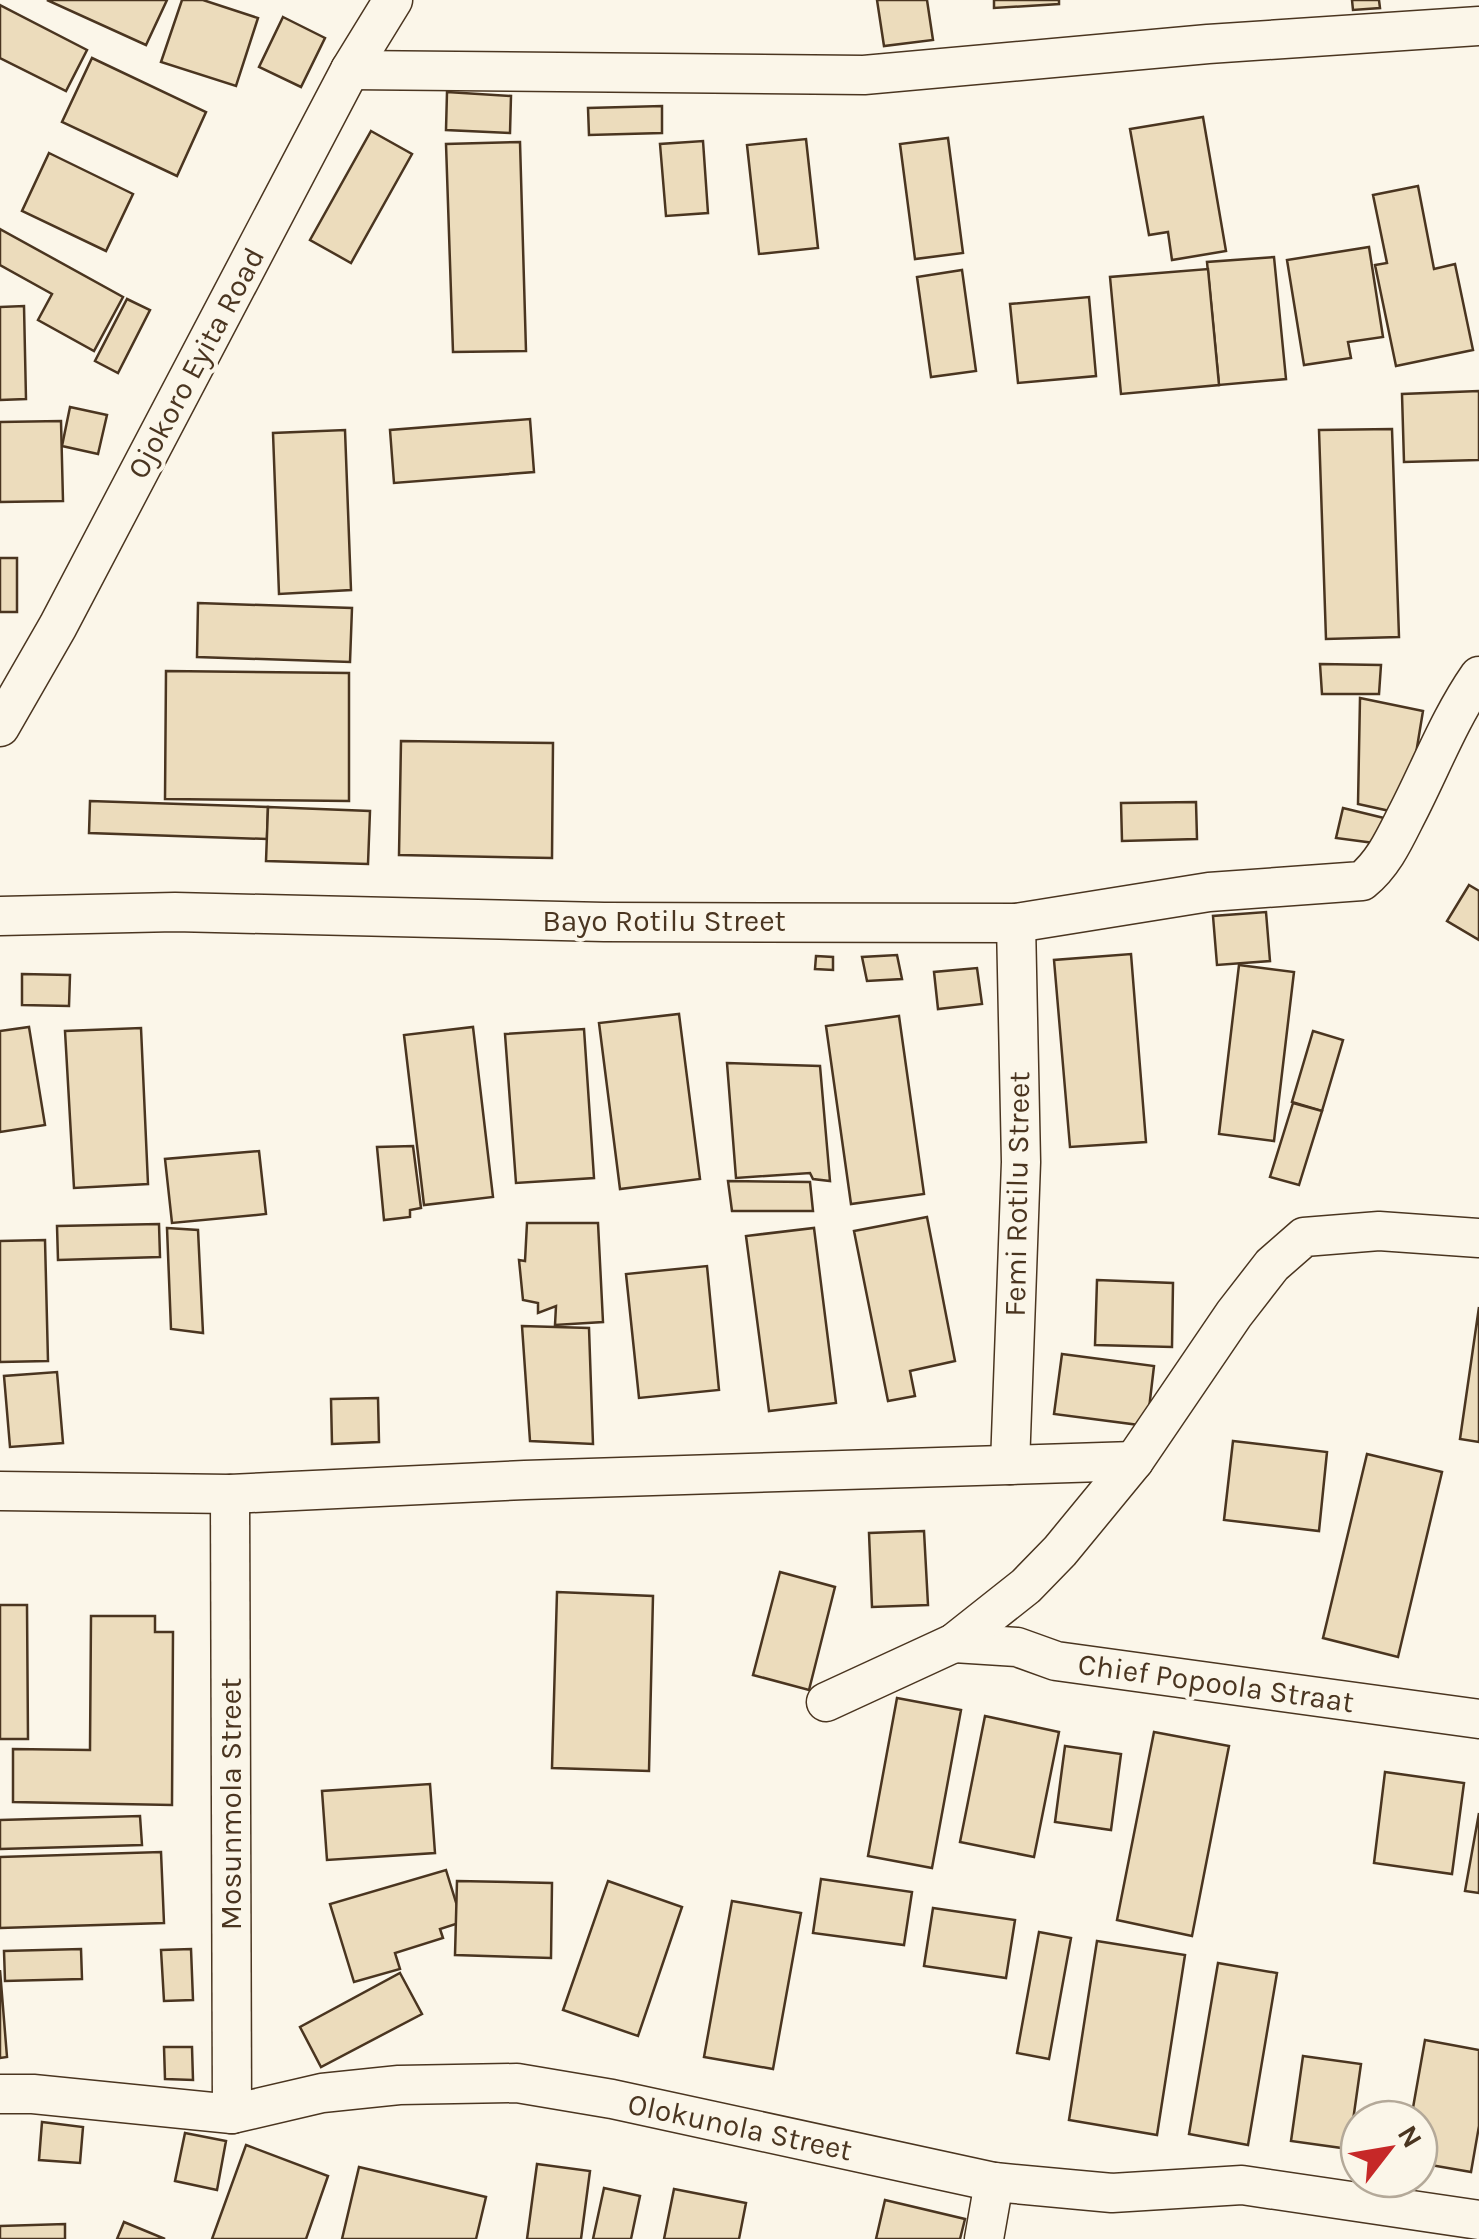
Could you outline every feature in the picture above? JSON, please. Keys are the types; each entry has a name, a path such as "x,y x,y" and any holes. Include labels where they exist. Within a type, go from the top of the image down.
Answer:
{"street":[{"name":"Ojokoro Eyita Road","path":"0,728 58,626 350,70 393,0"},
{"path":"350,70 864,75 1208,44 1479,26"},
{"name":"Bayo Rotilu Street","path":"0,916 175,912 624,922 1016,923 1209,892 1362,881 1376,870 1459,705 1479,676"},
{"name":"Femi Rotilu Street","path":"1010,1465 1021,1162 1016,923"},
{"path":"826,1702 954,1642 1026,1586 1134,1461 1272,1264 1304,1237 1379,1231 1479,1238"},
{"path":"0,1491 230,1494 545,1479 1134,1461"},
{"name":"Mosunmola Street","path":"230,1494 232,2114"},
{"name":"Chief Popoola Straat","path":"954,1642 1017,1648 1056,1661 1479,1719"},
{"name":"Olokunola Street","path":"0,2094 232,2114 322,2093 380,2087 518,2083 994,2182 1112,2193 1242,2185 1479,2220"},
{"path":"984,2239 994,2182"}],"building":[{"path":"47,0 167,0 146,45"},
{"path":"182,0 203,0 258,18 236,86 161,62"},
{"path":"877,0 927,0 933,40 884,46"},
{"path":"994,0 1059,0 1059,4 994,8"},
{"path":"1352,0 1379,0 1380,8 1353,10"},
{"path":"0,5 87,50 66,91 0,58"},
{"path":"283,17 325,38 301,87 259,67"},
{"path":"92,58 206,112 177,176 62,122"},
{"path":"447,92 511,96 510,133 446,130"},
{"path":"662,106 662,133 589,135 588,108"},
{"path":"1203,117 1226,251 1172,260 1168,232 1149,235 1130,129"},
{"path":"371,131 412,154 351,263 310,240"},
{"path":"948,138 963,253 915,259 900,144"},
{"path":"806,139 818,248 759,254 747,145"},
{"path":"703,141 708,213 666,216 660,144"},
{"path":"520,142 526,351 453,352 446,144"},
{"path":"49,153 133,194 106,251 22,211"},
{"path":"1418,186 1434,269 1455,264 1473,350 1396,366 1375,265 1387,263 1373,195"},
{"path":"0,229 123,297 94,351 38,320 52,294 0,265"},
{"path":"1369,247 1383,337 1348,342 1351,358 1304,365 1287,260"},
{"path":"1274,257 1286,379 1219,385 1207,262"},
{"path":"1208,269 1219,385 1121,394 1110,277"},
{"path":"962,270 976,371 931,377 917,277"},
{"path":"1089,297 1096,376 1018,383 1010,304"},
{"path":"127,299 150,310 118,373 95,361"},
{"path":"24,306 26,399 0,400 0,307"},
{"path":"1479,391 1479,460 1404,462 1402,394"},
{"path":"70,407 107,415 98,454 62,446"},
{"path":"530,419 534,472 394,483 390,430"},
{"path":"61,421 63,501 0,502 0,422"},
{"path":"1392,429 1399,637 1326,639 1319,430"},
{"path":"345,430 351,590 279,594 273,433"},
{"path":"0,558 17,558 17,612 0,612"},
{"path":"198,603 352,608 350,662 197,657"},
{"path":"1320,664 1381,665 1379,694 1322,694"},
{"path":"166,671 349,673 349,801 165,799"},
{"path":"1360,698 1423,711 1409,796 1399,813 1358,804"},
{"path":"401,741 553,743 552,858 399,855"},
{"path":"90,801 268,807 267,839 89,833"},
{"path":"1196,802 1197,839 1122,841 1121,803"},
{"path":"268,807 370,811 368,864 266,861"},
{"path":"1343,808 1384,818 1382,844 1336,838"},
{"path":"1469,885 1479,891 1479,940 1447,921"},
{"path":"1266,912 1270,961 1217,965 1213,916"},
{"path":"1131,954 1146,1142 1070,1147 1054,960"},
{"path":"897,955 902,979 867,981 862,957"},
{"path":"816,956 833,957 833,970 815,969"},
{"path":"1239,965 1294,972 1274,1141 1219,1134"},
{"path":"977,968 982,1004 938,1009 934,972"},
{"path":"22,974 70,975 69,1006 22,1005"},
{"path":"679,1014 700,1179 620,1189 599,1023"},
{"path":"899,1016 924,1194 851,1204 826,1026"},
{"path":"29,1027 45,1125 0,1132 0,1031"},
{"path":"473,1027 493,1197 424,1205 404,1035"},
{"path":"141,1028 148,1184 74,1188 65,1031"},
{"path":"584,1029 594,1178 516,1183 505,1034"},
{"path":"1313,1031 1343,1040 1322,1111 1292,1102"},
{"path":"727,1063 820,1066 830,1181 813,1179 810,1173 736,1178"},
{"path":"1293,1103 1322,1111 1299,1185 1270,1177"},
{"path":"413,1146 421,1208 410,1210 410,1217 384,1220 377,1147"},
{"path":"259,1151 266,1214 172,1223 165,1159"},
{"path":"728,1181 810,1182 813,1211 732,1211"},
{"path":"927,1217 955,1361 910,1371 915,1396 888,1401 854,1231"},
{"path":"527,1223 598,1223 603,1322 555,1325 556,1306 538,1313 538,1303 523,1300 519,1260 525,1261"},
{"path":"159,1224 160,1257 58,1260 57,1226"},
{"path":"167,1228 198,1230 203,1333 171,1329"},
{"path":"814,1228 836,1403 769,1411 746,1236"},
{"path":"45,1240 48,1361 0,1362 0,1241"},
{"path":"707,1266 719,1390 639,1398 626,1274"},
{"path":"1097,1280 1173,1283 1172,1347 1095,1345"},
{"path":"1479,1307 1479,1442 1460,1439"},
{"path":"522,1326 589,1328 593,1444 530,1441"},
{"path":"1062,1354 1154,1366 1147,1426 1054,1414"},
{"path":"57,1372 63,1443 10,1447 4,1376"},
{"path":"378,1398 379,1442 332,1444 331,1399"},
{"path":"1233,1441 1327,1452 1319,1531 1224,1520"},
{"path":"1367,1454 1442,1472 1398,1657 1323,1638"},
{"path":"924,1531 928,1605 872,1607 869,1533"},
{"path":"780,1572 835,1587 809,1690 753,1675"},
{"path":"557,1592 653,1596 649,1771 552,1768"},
{"path":"0,1605 27,1605 28,1739 0,1739"},
{"path":"91,1616 155,1616 155,1632 173,1632 172,1805 13,1802 13,1749 90,1750"},
{"path":"897,1698 961,1710 932,1868 868,1856"},
{"path":"985,1716 1059,1732 1034,1857 960,1842"},
{"path":"1154,1732 1229,1746 1192,1936 1117,1920"},
{"path":"1065,1746 1121,1754 1111,1830 1055,1822"},
{"path":"1385,1772 1464,1783 1452,1874 1374,1863"},
{"path":"430,1784 435,1853 327,1860 322,1791"},
{"path":"1479,1813 1479,1893 1465,1891"},
{"path":"140,1816 142,1845 0,1849 0,1820"},
{"path":"161,1852 164,1923 0,1928 0,1857"},
{"path":"446,1870 462,1922 440,1929 443,1938 395,1953 400,1969 354,1982 330,1904"},
{"path":"821,1879 912,1892 904,1945 813,1933"},
{"path":"457,1881 552,1883 551,1958 455,1955"},
{"path":"608,1881 682,1907 638,2036 563,2010"},
{"path":"732,1901 801,1913 773,2069 704,2057"},
{"path":"933,1908 1015,1920 1006,1978 924,1966"},
{"path":"1039,1932 1071,1938 1049,2059 1017,2053"},
{"path":"1097,1941 1185,1955 1157,2135 1069,2120"},
{"path":"81,1949 82,1979 5,1981 4,1951"},
{"path":"191,1949 193,2000 164,2001 161,1950"},
{"path":"1218,1963 1277,1973 1248,2145 1189,2134"},
{"path":"0,1970 7,2057 0,2058"},
{"path":"400,1973 422,2014 321,2067 300,2027"},
{"path":"1425,2040 1479,2050 1479,2126 1471,2172 1439,2166 1439,2099 1415,2099"},
{"path":"164,2047 192,2047 193,2080 165,2079"},
{"path":"1303,2056 1361,2064 1356,2099 1339,2099 1339,2148 1291,2141"},
{"path":"42,2122 83,2127 80,2163 39,2160"},
{"path":"185,2133 226,2141 217,2190 175,2181"},
{"path":"246,2145 328,2176 306,2239 212,2239"},
{"path":"537,2164 590,2171 581,2239 527,2239"},
{"path":"359,2167 486,2197 476,2239 342,2239"},
{"path":"604,2188 640,2196 631,2239 593,2239"},
{"path":"674,2189 746,2203 739,2239 664,2239"},
{"path":"885,2200 965,2219 960,2239 876,2239"},
{"path":"124,2222 165,2239 117,2239"},
{"path":"65,2224 65,2239 0,2239 0,2226"}]}
